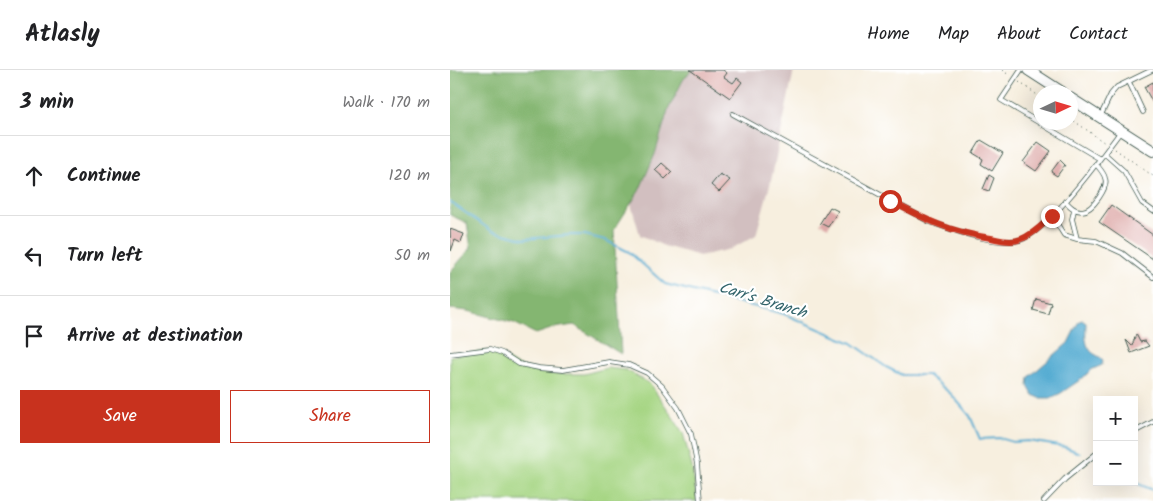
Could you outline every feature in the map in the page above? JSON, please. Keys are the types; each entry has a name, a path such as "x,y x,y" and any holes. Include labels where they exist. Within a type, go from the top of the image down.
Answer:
{"street":[{"path":"1028,70 1051,85"},
{"path":"1078,103 1153,151"}],"lane":[{"path":"1021,70 1000,100 1100,159"},
{"path":"1100,117 1111,94 1117,87 1152,70"},
{"path":"1129,82 1143,112"},
{"path":"733,114 930,222 964,234 1004,241 1021,240 1052,216 1105,154 1121,131"},
{"path":"1105,154 1124,171 1142,203 1153,211"},
{"path":"1065,202 1074,210 1088,210 1099,197 1106,185 1106,178 1096,164"},
{"path":"1074,210 1072,219 1077,239"},
{"path":"1052,216 1064,235 1077,239 1096,241 1122,254 1153,277"},
{"path":"450,354 490,349 502,352 520,364 539,368 563,370 609,362 629,365 647,373 662,386 678,408 691,434 697,464 700,501"},
{"path":"1138,430 1153,422"},
{"path":"1044,501 1065,479 1093,455"}],"path":[{"path":"1002,70 1010,76"},
{"path":"1019,82 1033,92"},
{"path":"1078,123 1098,137"},
{"path":"1117,151 1153,176"}],"shaded area":[{"path":"686,70 794,70 771,181 756,235 731,249 700,256 664,246 640,235 630,201 678,79"}],"green space":[{"path":"450,70 692,70 683,80 668,110 655,154 639,191 614,230 621,354 574,325 554,328 536,334 514,323 468,311 450,309 450,272 471,248 467,223 450,215"},
{"path":"486,351 500,355 516,365 551,374 584,374 607,368 626,370 649,383 683,433 692,467 697,501 450,501 450,356"}],"water":[{"path":"1083,320 1086,322 1088,347 1103,360 1102,365 1091,370 1083,378 1051,398 1040,398 1033,395 1028,386 1029,377 1068,343 1079,321"}],"building":[{"path":"690,70 723,70 727,73 724,77 733,83 737,78 742,82 730,98"},
{"path":"1153,82 1153,103 1144,87"},
{"path":"981,140 1003,153 992,171 981,164 983,159 973,153"},
{"path":"1038,142 1051,151 1036,171 1023,162"},
{"path":"1060,160 1065,165 1057,176 1051,172"},
{"path":"662,163 672,172 665,179 655,170"},
{"path":"720,174 730,180 719,192 711,185"},
{"path":"989,175 994,178 989,191 983,189"},
{"path":"1111,205 1153,235 1153,259 1099,222"},
{"path":"830,207 838,211 828,227 820,223"},
{"path":"450,229 464,234 461,243 455,240 451,251"},
{"path":"1036,299 1051,303 1048,314 1033,310"},
{"path":"1136,334 1140,342 1145,341 1149,346 1131,353 1126,340 1132,346"}],"waterway":[{"name":"Carr's Branch","path":"450,202 492,231 524,239 585,235 605,240 629,252 665,284 784,314 852,343 886,367 902,375 928,375 951,394 970,416 980,439 999,438 1013,442 1029,441 1065,447 1080,453"},
{"name":"Carr's Branch","path":"1138,484 1153,490"}],"route":[{"path":"890,201 930,222 964,234 1004,241 1021,240 1052,216"}]}
